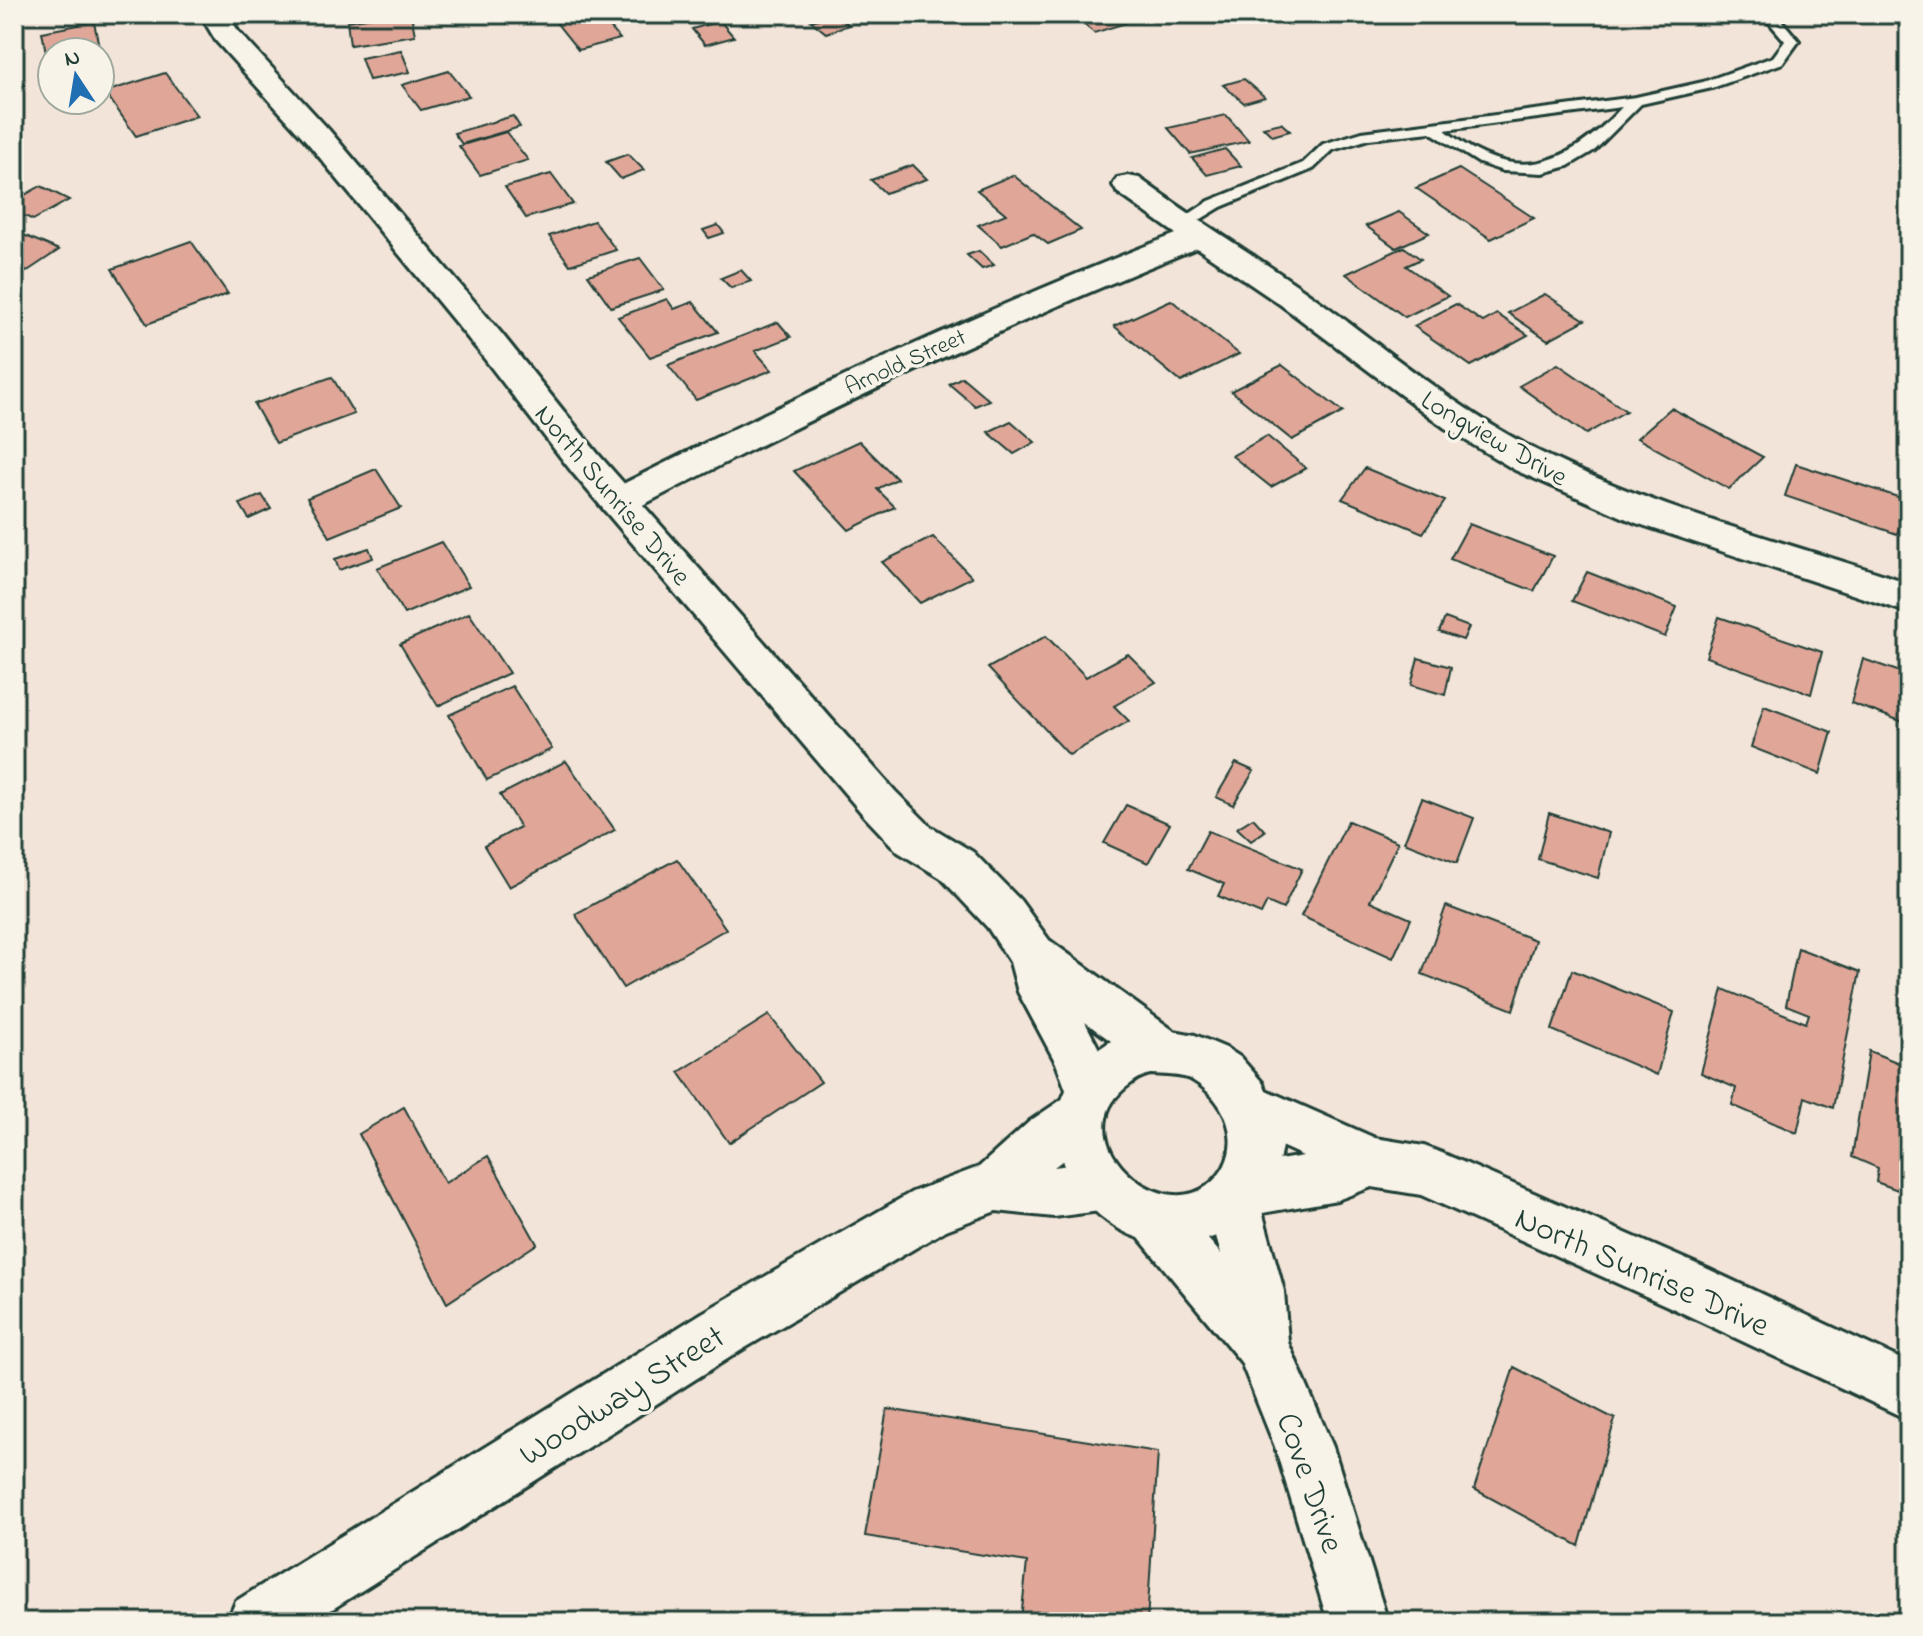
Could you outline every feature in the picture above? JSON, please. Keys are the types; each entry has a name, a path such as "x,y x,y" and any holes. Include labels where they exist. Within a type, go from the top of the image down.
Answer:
{"street":[{"name":"North Sunrise Drive","path":"214,14 226,35 318,136 618,502 880,804 914,839 957,865 1004,914 1032,955 1042,992 1077,1054 1086,1103"},
{"name":"Longview Drive","path":"1128,185 1293,298 1446,414 1532,463 1565,479 1660,515 1909,598"},
{"name":"Arnold Street","path":"618,502 872,375 1106,272 1190,230"},
{"name":"North Sunrise Drive","path":"1032,955 1165,1053"},
{"name":"North Sunrise Drive","path":"1150,1052 1165,1053 1180,1053 1208,1063 1233,1083 1250,1107 1258,1136 1255,1165 1236,1195 1218,1211 1188,1220 1156,1218 1126,1207 1100,1186 1085,1160 1079,1130 1086,1103 1099,1077 1122,1060 1150,1052"},
{"name":"Woodway Street","path":"257,1622 721,1332 930,1210 996,1186 1086,1103"},
{"name":"North Sunrise Drive","path":"1250,1107 1372,1162 1424,1171 1689,1288 1909,1392"},
{"name":"North Sunrise Drive","path":"1236,1195 1337,1175 1372,1162"},
{"name":"Woodway Street","path":"996,1186 1054,1192 1100,1186"},
{"name":"Cove Drive","path":"1236,1195 1257,1291 1261,1343"},
{"name":"Cove Drive","path":"1156,1218 1261,1343 1304,1447 1358,1622"}],"lane":[{"path":"1190,230 1215,204 1308,166 1328,147 1367,135 1636,101 1707,85 1778,60 1792,41 1769,14"},
{"path":"1432,126 1456,148 1499,167 1523,171 1549,167 1580,154 1636,101"}],"building":[{"path":"411,14 415,35 350,45 347,21"},
{"path":"582,14 599,14 620,39 578,50 555,21"},
{"path":"835,14 849,25 826,33 811,21"},
{"path":"1114,14 1126,23 1094,33 1081,22"},
{"path":"720,21 734,37 705,45 692,29"},
{"path":"94,22 97,36 43,36 42,32"},
{"path":"401,50 410,72 369,80 361,58"},
{"path":"449,71 469,96 421,110 402,85"},
{"path":"165,73 197,116 136,136 116,108 116,89"},
{"path":"1244,79 1265,97 1244,103 1223,85"},
{"path":"1226,115 1249,141 1190,154 1168,128"},
{"path":"513,116 520,127 462,144 454,133"},
{"path":"1281,123 1290,131 1272,136 1263,127"},
{"path":"506,132 528,160 480,175 459,146"},
{"path":"1225,149 1241,166 1207,175 1192,158"},
{"path":"628,154 644,170 621,179 606,162"},
{"path":"913,165 927,179 885,193 871,180"},
{"path":"1459,169 1534,218 1491,239 1416,188"},
{"path":"551,174 573,204 526,218 505,187"},
{"path":"1013,175 1081,230 1048,244 1033,233 1002,246 978,225 1006,214 977,190"},
{"path":"41,186 69,200 33,220 14,211 14,201"},
{"path":"1399,212 1429,233 1396,248 1366,226"},
{"path":"594,221 616,250 570,265 549,236"},
{"path":"718,225 724,233 709,238 703,230"},
{"path":"14,231 59,250 14,280"},
{"path":"191,241 228,294 147,324 112,269"},
{"path":"1404,247 1421,259 1406,266 1448,296 1405,317 1346,274"},
{"path":"979,251 994,265 982,269 967,255"},
{"path":"640,258 664,290 611,307 588,275"},
{"path":"741,270 751,281 731,288 721,278"},
{"path":"1545,294 1585,320 1548,340 1508,313"},
{"path":"667,299 674,309 693,302 718,332 650,357 618,317"},
{"path":"1171,300 1239,354 1181,382 1114,326"},
{"path":"1456,304 1483,322 1497,314 1528,335 1471,366 1414,326"},
{"path":"778,322 791,337 755,351 772,370 696,400 668,365"},
{"path":"1558,364 1626,411 1586,434 1519,386"},
{"path":"1282,365 1343,412 1292,440 1231,391"},
{"path":"332,377 354,414 276,443 254,404"},
{"path":"962,377 989,400 975,406 949,384"},
{"path":"1671,408 1763,457 1729,489 1637,438"},
{"path":"1011,421 1035,442 1014,454 988,432"},
{"path":"1267,436 1306,468 1271,487 1232,456"},
{"path":"859,441 897,479 877,489 895,507 849,530 794,471"},
{"path":"1796,464 1907,500 1897,534 1785,496"},
{"path":"1365,468 1445,501 1423,533 1342,499"},
{"path":"376,469 401,508 330,537 307,498"},
{"path":"262,495 271,509 249,519 240,504"},
{"path":"1469,524 1553,556 1534,591 1450,559"},
{"path":"933,537 972,577 920,603 882,562"},
{"path":"441,542 469,586 404,614 377,568"},
{"path":"369,548 373,558 339,570 335,559"},
{"path":"1587,572 1677,607 1665,637 1572,601"},
{"path":"469,613 509,673 438,706 400,644"},
{"path":"1719,617 1822,652 1811,694 1706,657"},
{"path":"1445,618 1469,627 1463,640 1439,632"},
{"path":"1046,636 1086,677 1128,654 1156,682 1114,706 1129,721 1069,755 988,668"},
{"path":"1418,658 1451,667 1445,695 1411,685"},
{"path":"1863,659 1909,675 1909,724 1851,703"},
{"path":"512,686 552,749 487,780 449,715"},
{"path":"1764,706 1832,732 1820,774 1751,747"},
{"path":"566,761 615,830 509,887 484,846 520,827 500,795"},
{"path":"1236,763 1254,771 1233,805 1216,797"},
{"path":"1422,798 1474,818 1457,863 1404,842"},
{"path":"1126,805 1170,824 1148,863 1104,843"},
{"path":"1549,813 1609,833 1598,878 1538,859"},
{"path":"1253,818 1265,831 1251,841 1237,828"},
{"path":"1348,821 1398,842 1370,901 1411,919 1393,958 1301,916"},
{"path":"1208,831 1302,869 1283,909 1267,902 1261,914 1218,896 1224,884 1188,869"},
{"path":"677,859 726,929 623,988 575,914"},
{"path":"1446,906 1535,940 1513,1010 1422,974"},
{"path":"1798,948 1860,972 1833,1108 1805,1097 1797,1133 1732,1105 1736,1088 1701,1073 1723,989 1806,1023 1809,1014 1786,1005"},
{"path":"1572,970 1674,1012 1657,1075 1552,1030"},
{"path":"769,1015 821,1082 729,1143 679,1072"},
{"path":"1869,1051 1909,1067 1909,1194 1876,1182 1878,1168 1852,1157"},
{"path":"404,1107 445,1183 488,1156 537,1244 447,1303 359,1134"},
{"path":"1514,1367 1615,1419 1579,1546 1474,1489"},
{"path":"887,1409 1158,1452 1147,1622 1021,1620 1027,1562 865,1536"}]}
